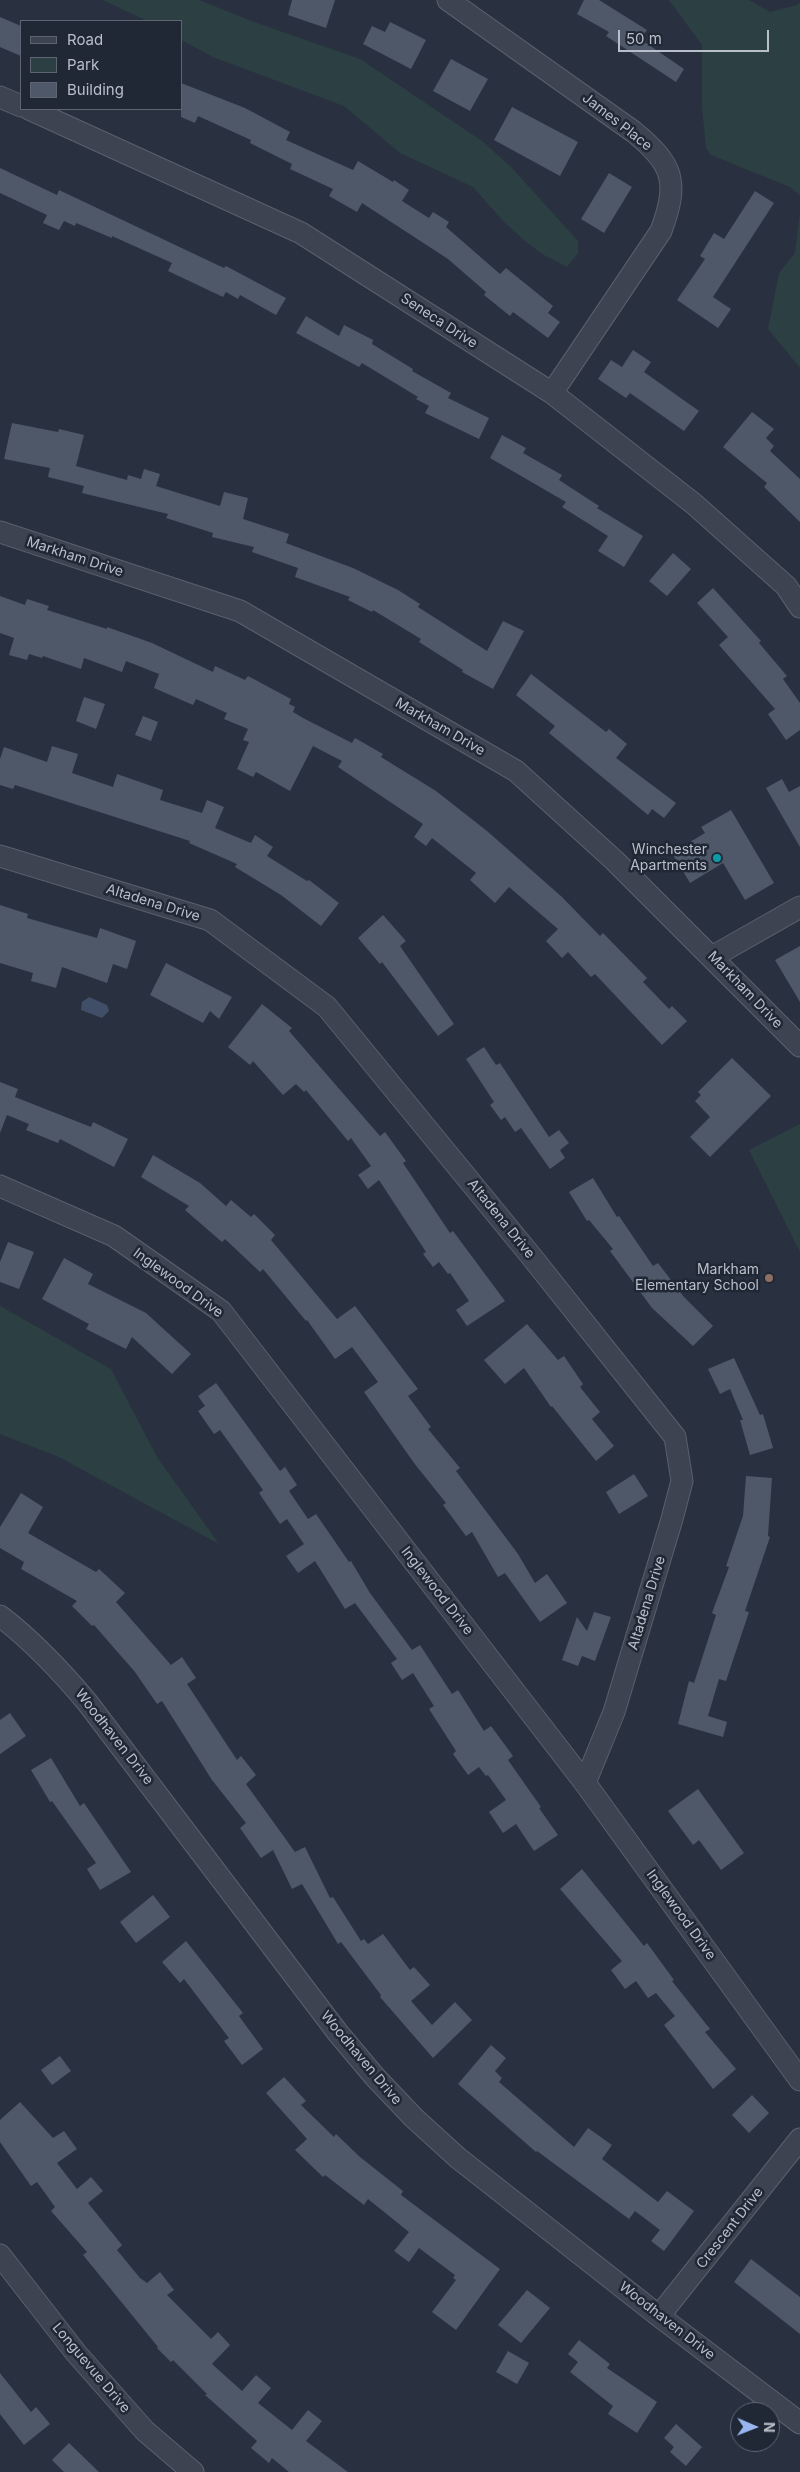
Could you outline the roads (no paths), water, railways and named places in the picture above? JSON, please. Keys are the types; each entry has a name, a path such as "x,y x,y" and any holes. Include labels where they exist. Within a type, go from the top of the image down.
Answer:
{"street":[{"name":"James Place","path":"448,0 634,132 652,147 665,163 672,182 670,206 661,231 552,393"},
{"path":"0,97 20,106"},
{"name":"Seneca Drive","path":"31,110 302,233 552,393 694,504 786,586 800,607"},
{"name":"Markham Drive","path":"0,532 240,611 516,771 615,861 800,1046"},
{"name":"Altadena Drive","path":"0,856 210,920 327,1007 525,1248 675,1437 682,1482 614,1712 585,1783"},
{"path":"712,956 800,907"},
{"name":"Inglewood Drive","path":"0,1186 114,1236 221,1311 585,1783 800,2080"},
{"name":"Woodhaven Drive","path":"0,1616 34,1644 87,1702 338,2033 375,2077 414,2118 458,2158 659,2316 800,2423"},
{"name":"Crescent Drive","path":"659,2316 800,2139"},
{"name":"Longuevue Drive","path":"0,2255 76,2353 145,2431 193,2472"}],"water":[{"path":"89,997 107,1005 109,1011 102,1018 81,1010 82,1002"}],"place":[{"name":"Winchester Apartments","path":"717,858"},
{"name":"Markham Elementary School","path":"769,1278"}]}
